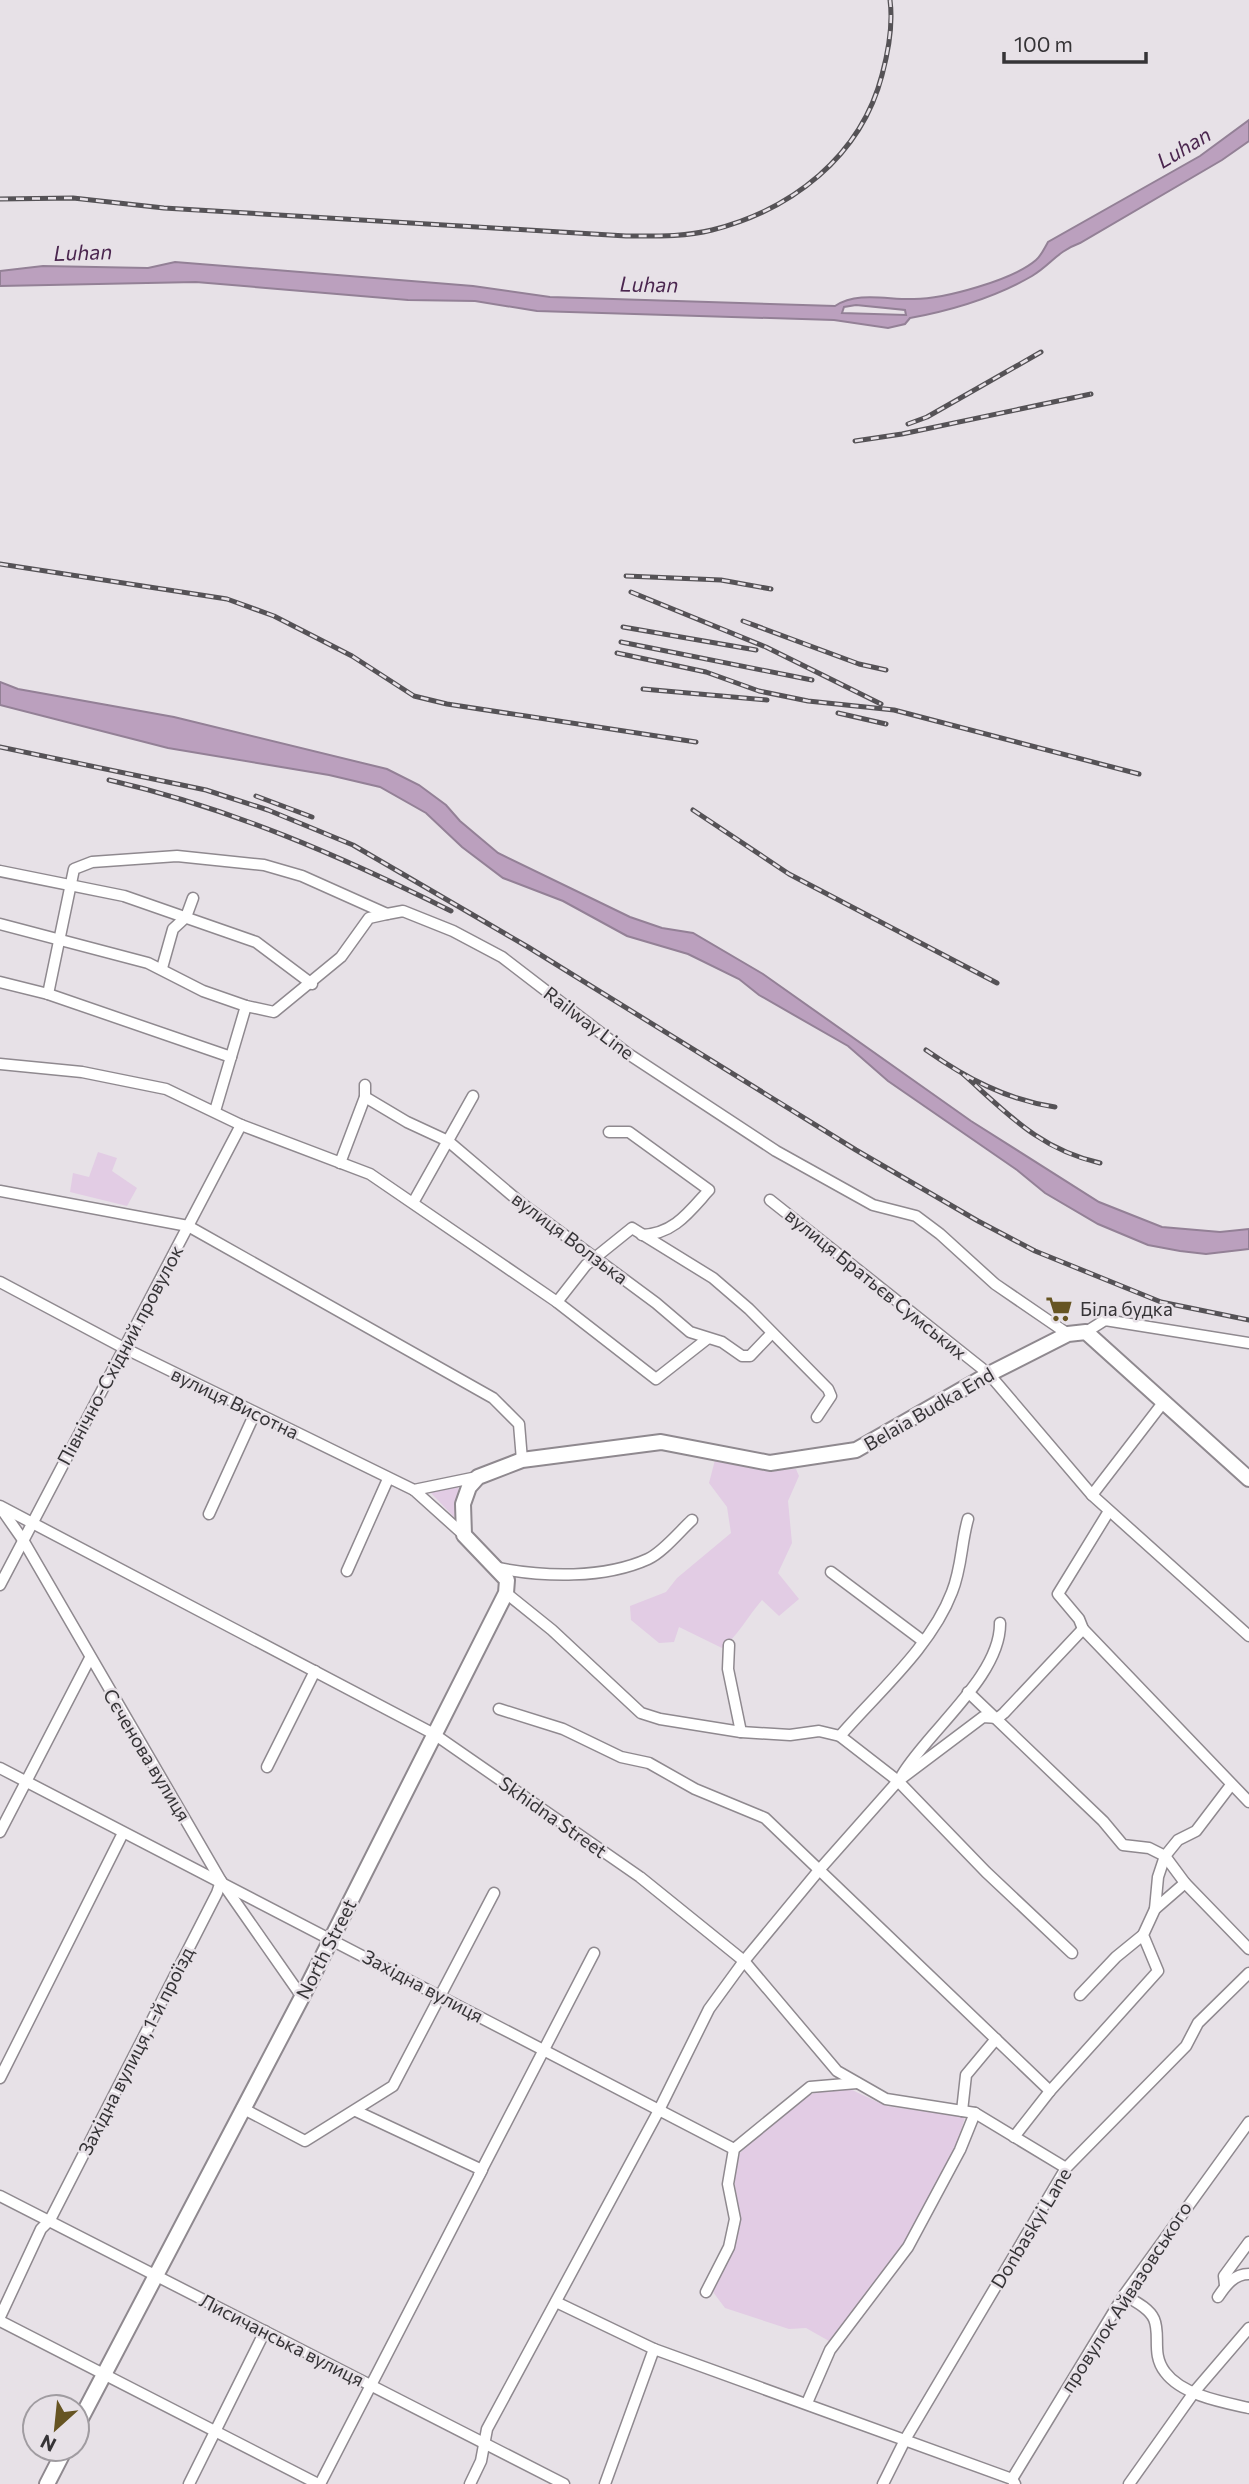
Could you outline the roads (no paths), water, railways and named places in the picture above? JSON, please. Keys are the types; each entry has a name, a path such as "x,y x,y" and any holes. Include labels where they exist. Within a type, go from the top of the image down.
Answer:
{"street":[{"name":"Railway Line","path":"70,885 74,869 92,862 177,856 264,865 302,876 387,914 403,911 453,931 502,957 627,1053 776,1151 873,1205 916,1216 995,1284 1068,1334"},
{"path":"0,871 124,896 256,942 312,984"},
{"path":"48,994 62,938 70,885"},
{"path":"162,968 173,929 186,917 193,898"},
{"path":"0,923 62,938 162,968 203,990 246,1006 274,1012 312,984 341,957 369,918 387,914"},
{"path":"0,982 48,994 231,1057"},
{"path":"215,1111 246,1006"},
{"path":"0,1064 126,1079 166,1089 240,1125 370,1174 414,1201 557,1302 656,1379 707,1339"},
{"path":"340,1163 365,1097 365,1085"},
{"path":"414,1201 473,1096"},
{"name":"вулиця Волзька","path":"365,1097 407,1122 448,1141 521,1203 597,1258 690,1332 722,1342 742,1356 750,1356 771,1334"},
{"name":"Північно-Східний провулок","path":"0,1585 240,1125"},
{"path":"609,1132 629,1132 709,1189 688,1213 660,1234 642,1235"},
{"path":"0,1191 188,1226 494,1398 519,1424 522,1460"},
{"name":"вулиця Братьєв Сумських","path":"770,1200 989,1374 1092,1495 1249,1636"},
{"path":"557,1302 586,1265 632,1228 713,1278 750,1309 771,1334 828,1389 831,1396 817,1417"},
{"name":"вулиця Висотна","path":"0,1282 124,1348 414,1490 464,1535"},
{"path":"1249,1343 1105,1320 1086,1332 1162,1404 1249,1479"},
{"name":"Belaia Budka End","path":"478,1476 522,1460 661,1442 753,1462 820,1457 856,1450 989,1374 1068,1334 1086,1332"},
{"path":"1092,1495 1162,1404"},
{"path":"209,1514 256,1413"},
{"path":"414,1490 478,1476"},
{"path":"478,1476 469,1487 463,1504 464,1535 508,1580 506,1593 552,1630 641,1713 660,1719 741,1732 790,1735 819,1731 840,1736 898,1781 986,1872 1072,1953"},
{"path":"347,1571 388,1479"},
{"name":"Skhidna Street","path":"0,1507 434,1734 640,1877 744,1961 837,2071 886,2099 975,2113 1066,2168"},
{"name":"Сєченова вулиця","path":"0,1507 23,1540 220,1881 302,1997"},
{"path":"1109,1510 1058,1594 1079,1619 1083,1629 1249,1802"},
{"path":"840,1736 922,1642 952,1594 963,1559 963,1538 968,1518"},
{"path":"498,1568 520,1572 604,1572 650,1559 692,1520"},
{"path":"831,1572 922,1642"},
{"name":"North Street","path":"91,2399 302,1997 506,1593"},
{"path":"470,2484 486,2443 487,2429 658,2112 709,2009 744,1961 820,1868 898,1781 911,1760 968,1692 989,1660 1000,1632 1000,1623"},
{"path":"998,1718 1083,1629"},
{"path":"729,1645 728,1669 741,1732"},
{"path":"0,1832 90,1658"},
{"path":"267,1767 315,1671"},
{"path":"968,1692 1103,1821 1123,1845 1149,1847 1165,1856 1185,1883 1249,1949"},
{"path":"499,1709 563,1729 621,1756 649,1763 695,1789 765,1818 1050,2091"},
{"path":"898,1781 983,1717 998,1718"},
{"name":"Західна вулиця","path":"0,1768 331,1937 658,2112 734,2149"},
{"path":"1080,1995 1116,1957 1143,1935 1155,1909 1158,1877 1165,1856 1178,1840 1196,1831 1231,1785"},
{"path":"0,2078 123,1833"},
{"name":"Західна вулиця, 1-й проїзд","path":"0,2319 41,2229 50,2220 217,1894 220,1881"},
{"path":"1155,1909 1185,1883"},
{"path":"242,2108 305,2141 393,2086 443,1996 495,1893"},
{"path":"1014,2137 1050,2091 1158,1971 1143,1935"},
{"path":"0,2319 319,2484 373,2386 594,1953"},
{"name":"Donbaskyi Lane","path":"883,2484 906,2438 1066,2168 1186,2046 1198,2023 1249,1973"},
{"path":"962,2111 966,2075 996,2039"},
{"path":"706,2292 729,2247 735,2219 728,2184 734,2149 810,2087 857,2083"},
{"path":"356,2111 481,2173"},
{"path":"807,2403 830,2350 908,2247 960,2150 975,2113"},
{"name":"провулок Айвазовського","path":"1014,2481 1124,2295 1249,2122"},
{"name":"Лисичанська вулиця","path":"0,2196 564,2484"},
{"path":"1225,2285 1224,2276 1249,2242"},
{"path":"1218,2297 1225,2285 1240,2274 1249,2274"},
{"path":"1124,2295 1143,2306 1154,2319 1155,2342 1164,2371 1186,2390 1195,2391 1212,2400 1249,2408"},
{"path":"556,2302 653,2349 906,2438 1014,2481"},
{"path":"1129,2484 1195,2391 1249,2328"},
{"path":"189,2484 265,2331"},
{"path":"605,2484 653,2349"},
{"path":"47,2484 58,2463"}],"railway":[{"path":"0,199 73,198 164,208 626,236 680,235 712,230 769,209 795,194 819,175 858,131 872,104 882,75 889,38 890,0"},
{"path":"908,424 927,417 1041,352"},
{"path":"855,441 902,434 1091,394"},
{"path":"0,564 227,599 274,616 352,656 414,696 447,704 696,742"},
{"path":"626,576 721,580 771,589"},
{"path":"631,592 766,647 881,704"},
{"path":"743,621 859,664 886,670"},
{"path":"623,627 756,650"},
{"path":"621,642 812,680"},
{"path":"617,653 706,672 759,691 808,701 894,710 1139,774"},
{"path":"643,689 767,700"},
{"path":"838,713 886,724"},
{"path":"0,747 206,790 268,810 353,845 528,947 856,1150 978,1221 1035,1251 1161,1302 1249,1320"},
{"path":"109,780 154,791 284,835 451,911"},
{"path":"256,796 312,817"},
{"path":"693,810 789,874 997,983"},
{"path":"926,1050 987,1086 1020,1099 1055,1107"},
{"path":"963,1074 1010,1116 1042,1139 1078,1157 1100,1163"}],"place":[{"name":"Біла будка","path":"1059,1309"}],"water label":[{"name":"Luhan","path":"1184,148"},
{"name":"Luhan","path":"83,253"},
{"name":"Luhan","path":"649,285"}]}
